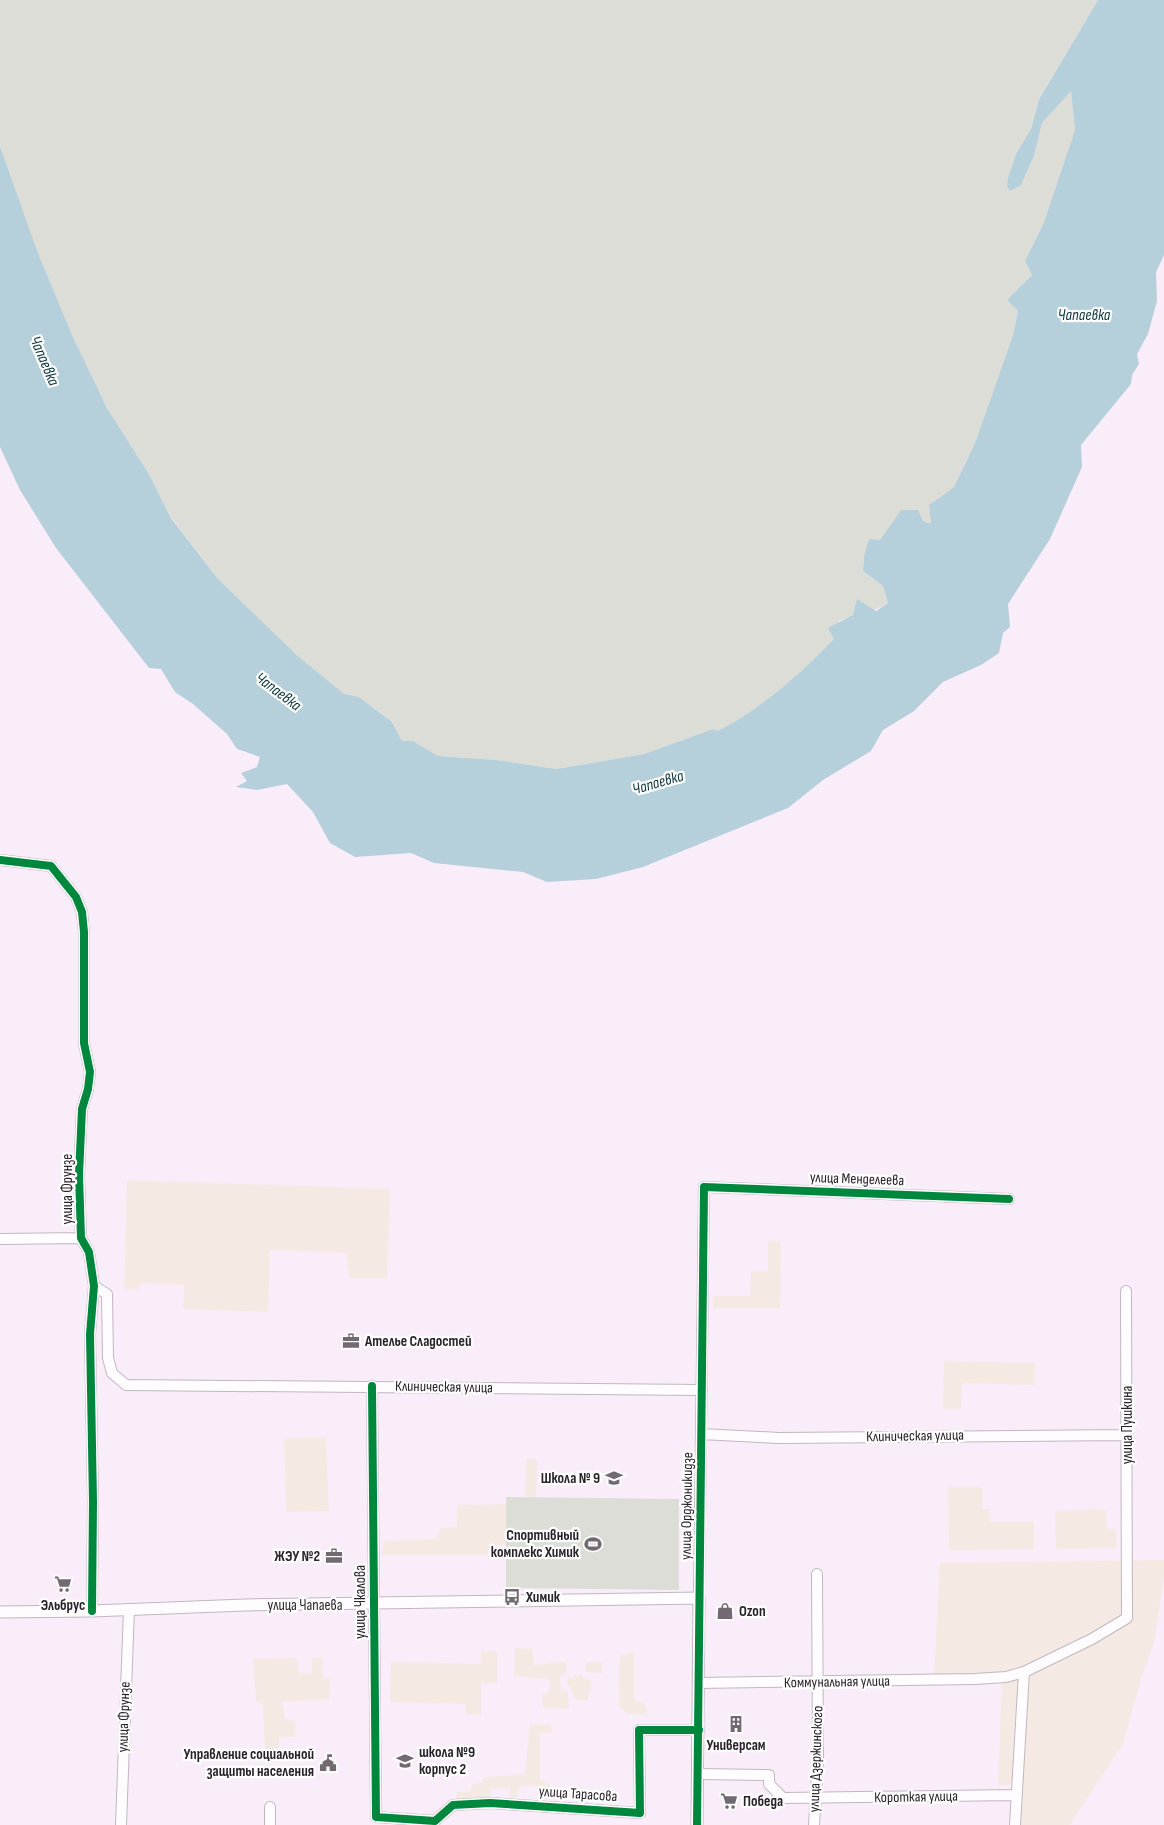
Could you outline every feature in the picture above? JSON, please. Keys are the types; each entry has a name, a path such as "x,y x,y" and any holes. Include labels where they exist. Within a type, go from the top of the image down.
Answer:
{"street":[{"name":"улица Фрунзе","path":"0,860 51,866 76,897 82,912 84,932 84,1043 90,1072 88,1090 82,1109 79,1175 80,1238 89,1252 94,1286 90,1334 93,1493 92,1611"},
{"name":"улица Менделеева","path":"704,1187 1009,1199"},
{"name":"улица Орджоникидзе","path":"697,1825 704,1187"},
{"path":"0,1238 80,1238"},
{"name":"Клиническая улица","path":"94,1286 107,1294 108,1358 112,1373 126,1385 702,1390"},
{"name":"улица Пушкина","path":"1024,1672 1092,1639 1127,1618 1128,1436 1126,1291"},
{"name":"улица Чкалова","path":"372,1386 376,1818"},
{"name":"Клиническая улица","path":"701,1434 779,1438 980,1435 1128,1436"},
{"name":"улица Дзержинского","path":"814,1825 818,1759 817,1574"},
{"name":"улица Чапаева","path":"0,1612 92,1611 245,1605 373,1605 699,1598"},
{"name":"улица Фрунзе","path":"121,1825 129,1609"},
{"path":"1015,1825 1024,1672"},
{"name":"Коммунальная улица","path":"698,1682 975,1679 1006,1677 1024,1672"},
{"name":"улица Тарасова","path":"376,1818 435,1821 453,1806 490,1803 640,1813 639,1730 699,1730"},
{"name":"Короткая улица","path":"698,1774 769,1775 769,1784 784,1798 1017,1796"},
{"path":"270,1808 270,1825"}],"shaded area":[{"path":"0,0 1098,0 1039,98 1031,129 1016,154 1007,186 1021,185 1034,156 1042,123 1071,90 1075,130 1044,222 1025,261 1032,275 1007,300 1018,311 1013,335 975,443 954,487 929,505 931,524 896,517 880,540 869,540 864,556 863,571 883,586 888,603 839,621 834,640 813,663 762,703 718,732 713,729 644,754 556,769 497,760 438,756 413,741 402,741 392,722 359,697 344,695 299,657 218,579 171,517 149,474 107,408 73,337 38,253 0,146"},
{"path":"127,1180 390,1189 387,1278 350,1278 346,1253 270,1250 268,1312 183,1309 184,1285 140,1283 140,1289 124,1289"},
{"path":"768,1241 781,1241 780,1308 713,1308 713,1296 750,1296 751,1271 768,1271"},
{"path":"944,1361 1035,1363 1035,1385 962,1383 961,1409 943,1409"},
{"path":"326,1437 329,1511 286,1512 284,1438"},
{"path":"526,1459 537,1459 536,1497 525,1496"},
{"path":"948,1487 982,1487 982,1509 989,1509 989,1522 1034,1522 1034,1549 949,1550"},
{"name":"Спортивный комплекс Химик","path":"506,1497 679,1499 679,1590 506,1588"},
{"path":"506,1504 507,1545 490,1546 488,1555 382,1555 384,1541 436,1539 441,1528 457,1527 457,1505"},
{"path":"1106,1509 1107,1529 1116,1529 1117,1548 1056,1549 1055,1511"},
{"path":"1164,1560 1164,1577 1154,1643 1142,1675 1123,1744 1070,1825 1017,1825 1021,1785 998,1785 1002,1677 934,1676 940,1563"},
{"path":"515,1648 532,1649 534,1665 566,1662 566,1673 560,1676 561,1690 568,1692 569,1709 543,1708 542,1695 549,1693 550,1679 514,1676"},
{"path":"481,1651 497,1651 497,1683 481,1683 481,1715 466,1714 465,1704 390,1702 391,1662 481,1664"},
{"path":"634,1652 634,1699 646,1705 647,1715 628,1714 619,1707 620,1656"},
{"path":"297,1658 299,1674 312,1673 312,1658 323,1658 323,1679 330,1678 329,1699 282,1702 285,1719 295,1721 295,1737 279,1737 279,1751 265,1751 263,1704 256,1701 253,1659"},
{"path":"586,1662 602,1662 602,1673 586,1672"},
{"path":"575,1675 583,1675 583,1679 591,1680 591,1691 588,1694 588,1700 576,1700 567,1683 569,1677 573,1679"},
{"path":"530,1724 551,1725 552,1733 540,1733 540,1779 550,1784 548,1800 538,1799 537,1785 519,1786 517,1797 510,1798 510,1788 491,1789 490,1803 456,1802 457,1792 470,1791 473,1784 482,1783 484,1777 525,1774"}],"water":[{"name":"Чапаевка","path":"1098,0 1164,0 1164,255 1156,272 1157,301 1148,334 1137,354 1139,364 1132,375 1131,384 1081,445 1082,467 1050,539 1008,604 1010,627 1003,633 999,653 981,665 943,682 914,711 883,730 871,751 823,780 788,808 643,867 596,879 547,882 523,872 434,863 411,853 355,857 330,843 313,812 287,784 257,790 236,787 247,781 241,773 257,767 260,757 237,749 227,734 193,704 175,692 161,669 149,668 56,548 20,490 0,447 0,146 38,253 73,337 107,408 149,474 171,518 218,579 299,657 344,694 359,697 392,722 402,741 413,741 438,756 497,760 556,769 644,754 713,729 718,731 764,702 808,665 834,639 828,628 853,615 857,599 876,611 888,603 883,586 863,571 864,556 869,539 880,540 901,510 918,510 923,521 931,524 929,505 954,487 975,443 1013,335 1018,311 1007,300 1032,275 1025,261 1044,222 1075,130 1071,91 1042,123 1034,156 1021,185 1010,191 1007,186 1008,178 1016,154 1031,129 1039,99"}],"cycle path":[{"path":"0,860 51,866 76,897 82,912 84,932 84,1043 90,1072 88,1089 82,1109 79,1175 81,1238 89,1252 94,1286 90,1334 93,1502 92,1611"},
{"path":"697,1825 704,1187 1009,1199"},
{"path":"372,1386 376,1817 435,1821 453,1805 490,1803 640,1813 639,1730 699,1730"}],"place":[{"name":"Ателье Сладостей","path":"351,1341"},
{"name":"Школа № 9","path":"614,1478"},
{"name":"Спортивный комплекс Химик","path":"593,1544"},
{"name":"ЖЭУ №2","path":"334,1556"},
{"name":"Эльбрус","path":"63,1584"},
{"name":"Химик","path":"512,1597"},
{"name":"Ozon","path":"725,1611"},
{"name":"Универсам","path":"736,1724"},
{"name":"школа №9 корпус 2","path":"405,1761"},
{"name":"Управление социальной защиты населения","path":"328,1763"},
{"name":"Победа","path":"729,1801"}]}
